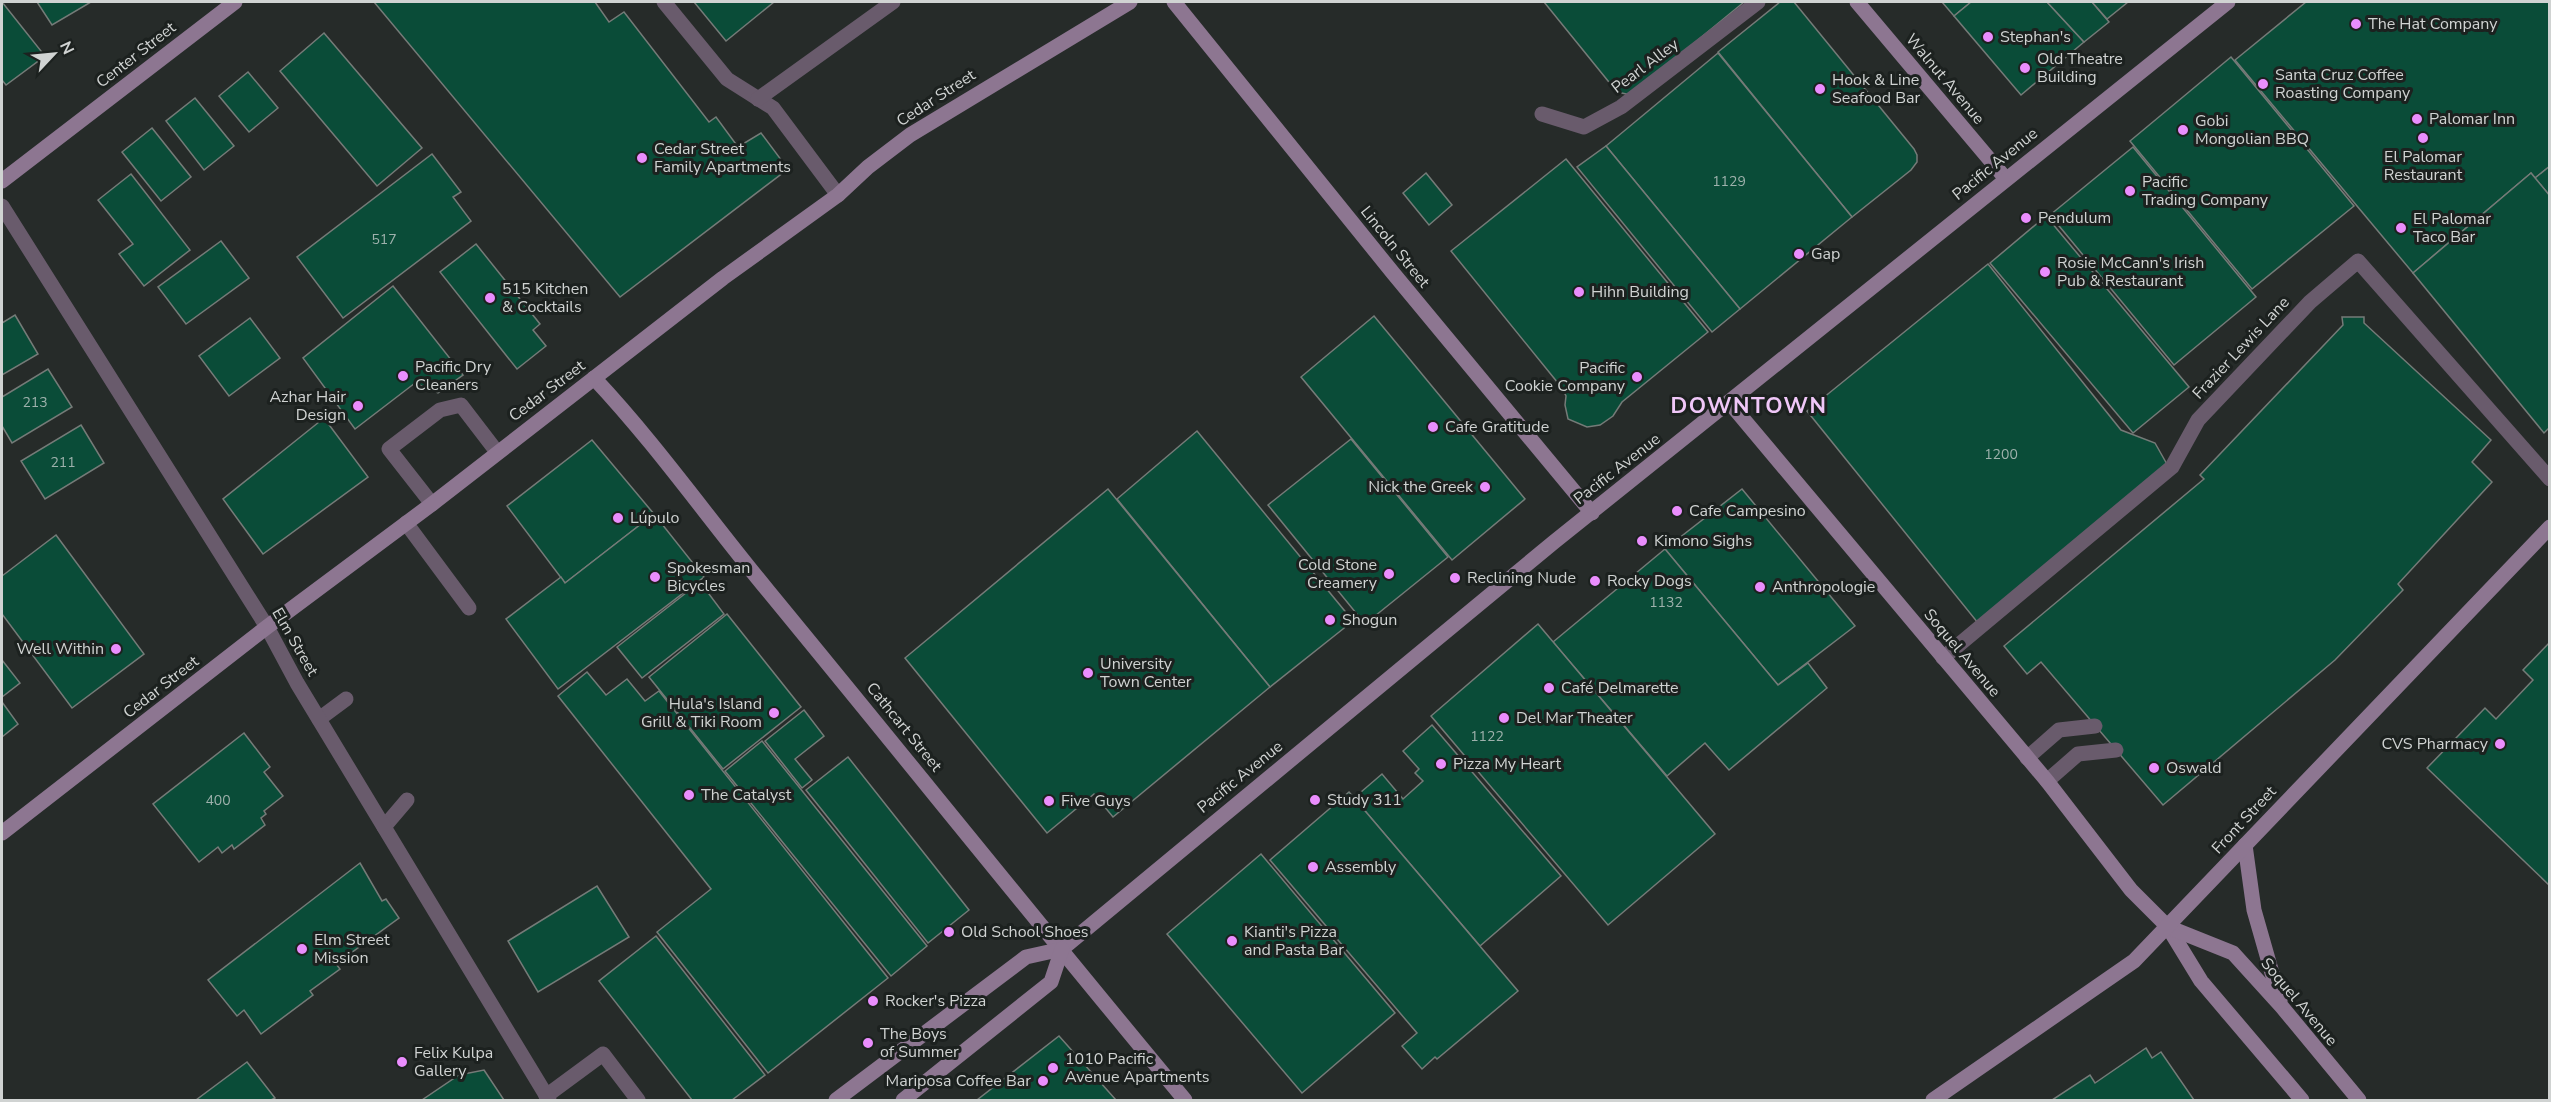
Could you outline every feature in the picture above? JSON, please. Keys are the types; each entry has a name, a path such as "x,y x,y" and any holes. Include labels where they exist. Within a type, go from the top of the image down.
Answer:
{"street":[{"name":"Center Street","path":"2,181 235,2"},
{"path":"664,2 727,79 773,108 838,195"},
{"path":"758,99 893,2"},
{"name":"Cedar Street","path":"2,833 723,278 838,195 868,167 910,135 1130,2"},
{"name":"Lincoln Street","path":"1174,2 1592,513"},
{"name":"Pearl Alley","path":"1542,114 1584,127 1621,107 1758,2"},
{"name":"Walnut Avenue","path":"1857,2 2006,179"},
{"name":"Pacific Avenue","path":"837,1101 1026,957 1062,949 1592,513 2228,2"},
{"name":"Elm Street","path":"2,206 267,627 319,719 547,1098"},
{"name":"Frazier Lewis Lane","path":"1942,658 2172,467 2198,420 2310,302 2358,261 2550,479"},
{"name":"Cathcart Street","path":"594,378 628,414 712,522 1185,1101"},
{"name":"Soquel Avenue","path":"1729,402 2047,781 2131,890 2168,927 2201,981 2302,1101"},
{"path":"432,504 389,450 440,410 461,405 497,452"},
{"path":"406,523 469,608"},
{"name":"Front Street","path":"1933,1101 2134,961 2550,527"},
{"path":"319,719 346,699"},
{"path":"2027,758 2058,730 2095,726"},
{"path":"2047,781 2079,754 2116,750"},
{"path":"384,827 407,800"},
{"path":"2245,845 2254,910 2282,1006"},
{"name":"Soquel Avenue","path":"2168,927 2233,953 2282,1006 2359,1101"},
{"path":"903,1101 1051,982 1062,949"},
{"path":"547,1098 603,1054 638,1101"}],"building":[{"path":"2,2 45,56 6,85 2,80"},
{"path":"37,2 91,2 52,25"},
{"name":"Cedar Street Family Apartments","path":"374,2 595,2 609,22 624,12 709,122 716,117 738,147 761,133 788,169 620,297"},
{"path":"694,2 774,2 726,41"},
{"path":"1544,2 1744,2 1631,95 1617,92"},
{"path":"1780,2 1794,2 1917,155 1917,162 1911,170 1852,217 1718,52"},
{"path":"1942,2 1971,2 1954,16"},
{"name":"Old Theatre Building","path":"1971,2 2047,2 2084,42 2021,95 1954,16"},
{"path":"2047,2 2092,2 2109,22 2084,42"},
{"path":"2092,2 2128,2 2107,19"},
{"name":"Palomar Inn","path":"2306,2 2550,2 2550,166 2535,178 2531,173 2413,273 2235,60"},
{"path":"324,33 422,148 377,186 280,71"},
{"path":"1718,53 1852,217 1740,309 1606,146"},
{"path":"2231,57 2354,206 2252,289 2130,141"},
{"path":"248,72 278,108 249,132 219,96"},
{"path":"195,98 234,146 204,170 166,121"},
{"path":"152,128 191,177 161,201 122,152"},
{"path":"1606,146 1740,309 1712,332 1577,167"},
{"path":"2133,147 2256,297 2174,365 2050,215"},
{"path":"432,154 461,192 453,197 471,221 343,318 297,257"},
{"name":"Hihn Building","path":"1566,159 1708,332 1622,402 1613,416 1600,425 1587,427 1568,419 1566,396 1562,388 1451,251"},
{"path":"2550,166 2550,196 2535,178"},
{"path":"1426,173 1452,205 1429,225 1403,193"},
{"path":"2531,173 2550,196 2550,427 2544,433 2413,273"},
{"path":"131,174 190,250 144,286 119,254 133,244 98,200"},
{"path":"2046,216 2189,387 2133,433 1990,263"},
{"path":"221,241 249,278 186,324 158,287"},
{"name":"515 Kitchen & Cocktails","path":"476,244 540,324 533,330 546,346 517,369 440,272"},
{"path":"1988,264 2121,430 2155,443 2168,466 1978,623 1807,411"},
{"path":"393,286 463,375 438,393 415,383 355,429 303,358"},
{"path":"15,315 38,354 2,375 2,323"},
{"path":"1374,316 1525,499 1452,560 1301,377"},
{"path":"2342,317 2364,317 2364,323 2491,440 2472,462 2492,482 2398,584 2403,590 2335,660 2163,805 2041,662 2027,674 2004,646 2204,479 2200,475 2343,325"},
{"path":"250,318 280,358 229,396 199,356"},
{"path":"48,369 72,407 12,443 2,426 2,397"},
{"path":"324,418 368,477 263,554 223,499"},
{"path":"81,425 104,463 45,499 21,461"},
{"path":"1197,431 1353,621 1270,687 1117,499"},
{"path":"1351,439 1448,557 1365,624 1268,505"},
{"path":"592,440 654,514 565,583 507,506"},
{"name":"University Town Center","path":"1108,489 1270,687 1113,817 1094,794 1047,833 905,658"},
{"name":"Anthropologie","path":"1742,489 1855,626 1778,685 1665,549"},
{"path":"654,514 704,577 558,689 506,619 561,577 565,583"},
{"path":"56,535 144,654 72,708 2,614 2,576"},
{"path":"1665,549 1778,685 1808,663 1827,688 1729,770 1705,743 1667,776 1553,642"},
{"path":"700,582 724,614 642,678 617,647"},
{"path":"727,614 801,707 723,769 649,677"},
{"path":"1538,624 1715,834 1608,925 1431,716"},
{"name":"CVS Pharmacy","path":"2550,642 2550,886 2427,768 2485,708 2496,719 2533,680 2523,670"},
{"path":"2,660 20,683 2,697"},
{"name":"The Catalyst","path":"587,672 606,695 627,679 645,701 659,691 888,978 768,1073 657,932 711,889 558,696"},
{"path":"2,702 18,724 2,737"},
{"path":"804,710 824,736 795,759 812,780 802,788 765,741"},
{"path":"1432,725 1561,876 1480,946 1354,798 1382,774 1403,799 1423,781 1415,773 1419,769 1403,751"},
{"path":"244,733 270,767 264,772 283,796 264,811 266,814 261,818 265,825 234,849 232,845 222,853 218,847 199,862 153,804"},
{"path":"762,741 927,946 891,976 725,771"},
{"path":"848,757 969,910 928,943 806,790"},
{"path":"1349,792 1518,991 1422,1069 1402,1046 1417,1033 1270,860"},
{"path":"1261,854 1395,1013 1302,1093 1167,934"},
{"name":"Elm Street Mission","path":"360,863 382,901 386,899 399,918 336,964 340,969 310,991 313,995 261,1034 244,1010 237,1016 208,980"},
{"path":"597,886 629,937 538,992 508,941"},
{"path":"656,936 765,1075 732,1100 692,1100 599,981"},
{"name":"1010 Pacific Avenue Apartments","path":"1059,1036 1116,1100 977,1100"},
{"path":"2146,1048 2152,1058 2161,1052 2194,1100 2052,1100 2090,1075 2095,1083"},
{"path":"247,1062 275,1098 271,1100 196,1100"},
{"path":"484,1070 504,1100 422,1100 459,1075"}],"place":[{"name":"The Hat Company","path":"2356,24"},
{"name":"Stephan's","path":"1988,37"},
{"name":"Old Theatre Building","path":"2025,68"},
{"name":"Santa Cruz Coffee Roasting Company","path":"2263,84"},
{"name":"Hook & Line Seafood Bar","path":"1820,89"},
{"name":"Palomar Inn","path":"2417,119"},
{"name":"Gobi Mongolian BBQ","path":"2183,130"},
{"name":"El Palomar Restaurant","path":"2423,138"},
{"name":"Cedar Street Family Apartments","path":"642,158"},
{"name":"Pacific Trading Company","path":"2130,191"},
{"name":"Pendulum","path":"2026,218"},
{"name":"El Palomar Taco Bar","path":"2401,228"},
{"name":"Gap","path":"1799,254"},
{"name":"Rosie McCann's Irish Pub & Restaurant","path":"2045,272"},
{"name":"Hihn Building","path":"1579,292"},
{"name":"515 Kitchen & Cocktails","path":"490,298"},
{"name":"Pacific Dry Cleaners","path":"403,376"},
{"name":"Pacific Cookie Company","path":"1637,377"},
{"name":"Azhar Hair Design","path":"358,406"},
{"name":"Cafe Gratitude","path":"1433,427"},
{"name":"Nick the Greek","path":"1485,487"},
{"name":"Cafe Campesino","path":"1677,511"},
{"name":"Lúpulo","path":"618,518"},
{"name":"Kimono Sighs","path":"1642,541"},
{"name":"Cold Stone Creamery","path":"1389,574"},
{"name":"Spokesman Bicycles","path":"655,577"},
{"name":"Reclining Nude","path":"1455,578"},
{"name":"Rocky Dogs","path":"1595,581"},
{"name":"Anthropologie","path":"1760,587"},
{"name":"Shogun","path":"1330,620"},
{"name":"Well Within","path":"116,649"},
{"name":"University Town Center","path":"1088,673"},
{"name":"Café Delmarette","path":"1549,688"},
{"name":"Hula's Island Grill & Tiki Room","path":"774,713"},
{"name":"Del Mar Theater","path":"1504,718"},
{"name":"CVS Pharmacy","path":"2500,744"},
{"name":"Pizza My Heart","path":"1441,764"},
{"name":"Oswald","path":"2154,768"},
{"name":"The Catalyst","path":"689,795"},
{"name":"Study 311","path":"1315,800"},
{"name":"Five Guys","path":"1049,801"},
{"name":"Assembly","path":"1313,867"},
{"name":"Old School Shoes","path":"949,932"},
{"name":"Kianti's Pizza and Pasta Bar","path":"1232,941"},
{"name":"Elm Street Mission","path":"302,949"},
{"name":"Rocker's Pizza","path":"873,1001"},
{"name":"The Boys of Summer","path":"868,1043"},
{"name":"Felix Kulpa Gallery","path":"402,1062"},
{"name":"1010 Pacific Avenue Apartments","path":"1053,1068"},
{"name":"Mariposa Coffee Bar","path":"1043,1081"}],"district":[{"name":"DOWNTOWN","path":"1749,406"}]}
